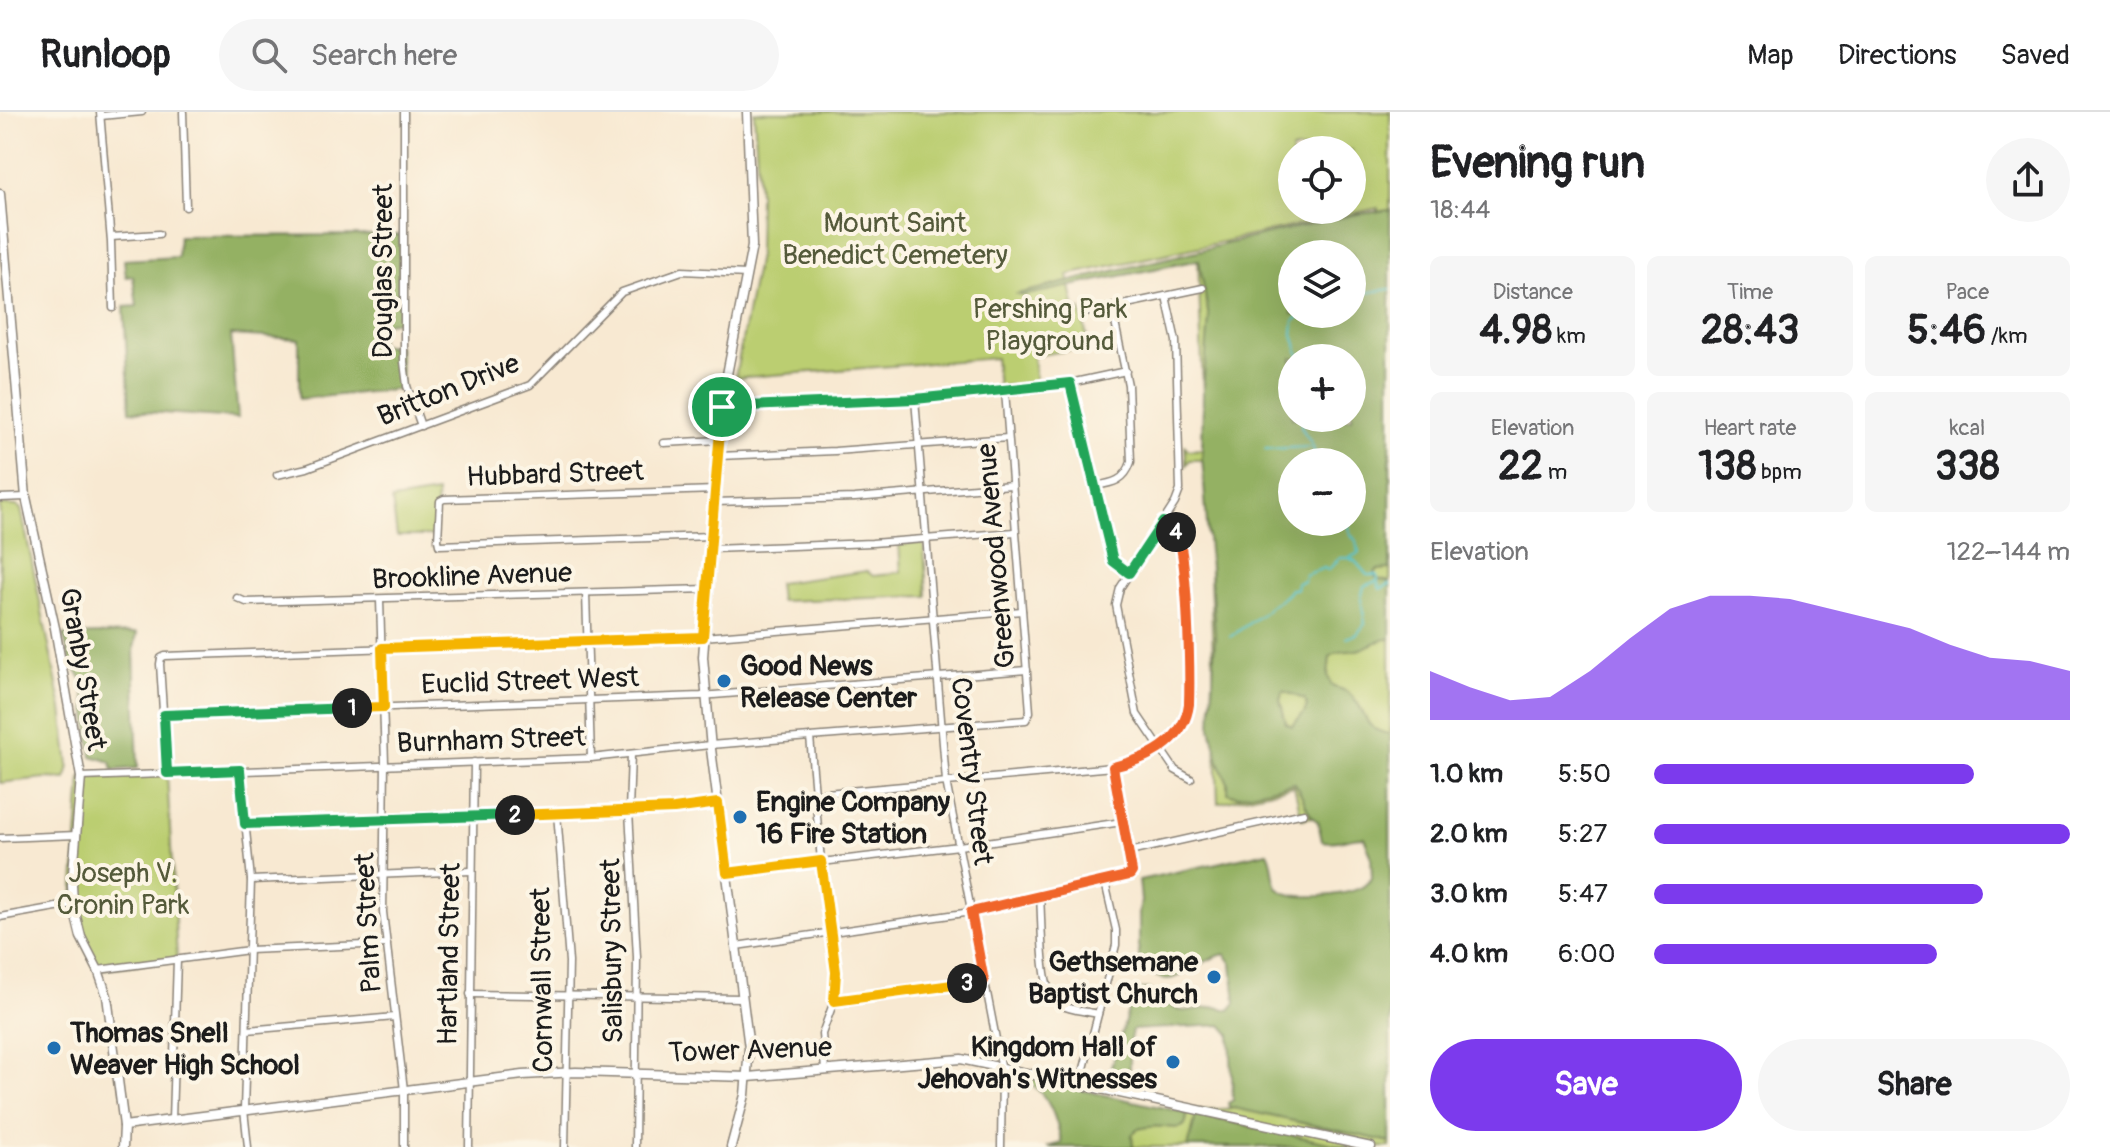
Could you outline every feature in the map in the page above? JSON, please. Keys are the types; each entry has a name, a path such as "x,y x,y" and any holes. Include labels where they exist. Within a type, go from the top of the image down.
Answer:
{"main road":[{"path":"731,1147 748,1077 749,1048 710,745 703,637 722,407 752,235 747,112"},
{"name":"Granby Street","path":"0,194 26,497 55,627 81,777 73,904 81,937 107,996 124,1126 123,1147"},
{"name":"Tower Avenue","path":"124,1126 469,1082 565,1073 748,1077 950,1059 1001,1066 1371,1147"}],"street":[{"path":"113,308 111,237 100,114 141,112"},
{"path":"183,112 186,207"},
{"name":"Douglas Street","path":"404,112 404,362 407,386 421,426"},
{"path":"111,237 154,236"},
{"name":"Britton Drive","path":"277,475 307,468 530,385 622,292 682,271 747,274"},
{"path":"1084,313 1203,288"},
{"path":"1166,296 1176,341 1181,478 1175,503 1117,597 1117,615 1137,714 1175,770 1191,779"},
{"path":"1095,486 1122,478 1131,462 1126,371 1112,308"},
{"path":"722,407 915,399 1005,391 1070,383 1126,371"},
{"path":"1070,383 1113,561 1129,573"},
{"name":"Greenwood Avenue","path":"1005,391 1029,717"},
{"name":"Coventry Street","path":"915,399 946,781 1001,1066 1001,1147"},
{"path":"718,456 919,446 1008,438"},
{"path":"664,443 720,440"},
{"path":"715,502 1011,485"},
{"name":"Hubbard Street","path":"712,536 439,545 440,501 716,490"},
{"path":"0,498 26,497"},
{"path":"815,794 1113,767 1142,760 1172,740 1184,724 1190,697 1183,548 1178,534 1163,522"},
{"path":"711,549 927,540 1015,532"},
{"name":"Brookline Avenue","path":"237,598 246,602 380,600 708,589"},
{"path":"586,593 591,758"},
{"name":"Palm Street","path":"380,600 385,764 383,912 404,1090 404,1147"},
{"path":"167,773 161,658 168,656 703,637 1022,611"},
{"name":"Euclid Street West","path":"164,715 707,696 1027,670"},
{"name":"Burnham Street","path":"81,777 591,758 1029,717"},
{"path":"810,737 821,861 837,982 822,1034 825,1070"},
{"name":"Salisbury Street","path":"631,754 629,811 637,996 635,1147"},
{"name":"Hartland Street","path":"469,1147 474,762"},
{"path":"736,946 971,912 1130,875 1133,868 1113,767"},
{"path":"240,770 251,880 244,1110 248,1147"},
{"path":"245,824 629,811 718,803"},
{"name":"Cornwall Street","path":"557,813 569,962 565,1147"},
{"path":"1129,852 1304,813"},
{"path":"727,873 959,846 1122,822"},
{"path":"0,838 77,835"},
{"path":"251,880 471,871"},
{"path":"1080,1084 1116,938 1105,882"},
{"path":"1040,897 1046,980 1051,995 1064,1006 1098,1014"},
{"path":"0,917 73,904"},
{"path":"98,970 249,950 387,944"},
{"path":"172,1120 177,959"},
{"path":"834,1001 984,981"},
{"path":"470,994 743,998"},
{"path":"247,1030 395,1017"}],"green space":[{"path":"754,112 1390,112 1390,1147 1106,1147 1104,1132 1175,1112 1254,1107 1335,896 1387,885 1363,806 1302,819 1294,786 1218,803 1206,460 1190,460 1186,465 1185,446 1189,450 1205,449 1198,257 1327,224 1366,224 1366,214 1378,211 1378,208 1366,211 1366,136 1278,136 1278,224 1304,224 1068,275 1075,311 1081,310 1089,347 1033,356 1036,382 998,387 995,358 735,378 758,255 759,194"},
{"path":"1390,210 1390,569 1377,570 1374,575 1390,582 1390,639 1333,655 1330,657 1328,676 1332,686 1346,691 1355,700 1373,728 1390,734 1390,1142 1229,1107 1228,1103 1233,1100 1230,1034 1222,1025 1132,1030 1130,1084 1107,1079 1135,989 1148,989 1173,1008 1183,1011 1216,1007 1230,1010 1236,1003 1232,964 1225,954 1172,978 1162,979 1142,968 1139,960 1139,880 1268,852 1278,888 1294,895 1332,895 1355,890 1372,879 1371,855 1364,837 1322,841 1318,822 1311,816 1295,783 1237,796 1228,793 1228,783 1219,762 1211,728 1215,633 1202,457 1209,318 1199,260 1022,296 1017,294 1312,224 1366,224 1366,213","holes":["1283,691 1304,699 1307,705 1304,714 1292,726 1286,723 1280,699"]},
{"path":"400,235 400,321 379,324 380,345 399,346 402,389 299,399 299,339 231,335 238,418 130,411 124,307 137,306 133,276 126,277 124,260 177,257 179,236"},
{"path":"437,493 434,536 397,536 392,500"},
{"path":"0,505 21,509 62,709 69,765 66,779 0,783"},
{"path":"920,543 924,546 927,596 780,601 778,583 867,571 873,576 901,572 899,544"},
{"path":"137,633 134,649 138,768 113,770 111,762 92,756 83,681 72,665 63,635"},
{"name":"Joseph V. Cronin Park","path":"167,773 177,959 98,970 87,951 73,904 81,777"},
{"path":"1013,1075 1183,1112 1187,1114 1186,1123 1174,1128 1138,1129 1132,1135 1133,1147 1047,1147 1062,1143 1052,1109 1043,1095 1029,1083 1011,1086 1009,1081"},
{"path":"1196,1115 1202,1116 1347,1147 1188,1147"}],"waterway":[{"path":"1366,293 1390,289"},
{"path":"1293,328 1296,344"},
{"path":"1304,432 1313,448"},
{"path":"1265,449 1311,447"},
{"path":"1352,536 1359,553 1349,558 1367,575 1377,575 1378,580"},
{"path":"1230,637 1291,589 1296,589 1297,583 1304,581 1305,575 1324,568 1328,570 1340,558 1349,558"},
{"path":"1346,638 1357,634 1365,624 1361,599 1364,586 1377,581 1380,589 1390,584"}],"place":[{"name":"Good News Release Center","path":"724,681"},
{"name":"Engine Company 16 Fire Station","path":"740,817"},
{"name":"Gethsemane Baptist Church","path":"1214,977"},
{"name":"Thomas Snell Weaver High School","path":"54,1048"},
{"name":"Kingdom Hall of Jehovah's Witnesses","path":"1173,1062"}],"route":[{"path":"1070,383 1113,561 1129,573 1163,522 1174,529 1181,540 1190,697 1187,719 1180,732 1160,749 1142,760 1113,767 1132,872 1105,882 971,912 984,981 834,1001 836,972 821,861 727,873 718,803 629,811 245,824 240,770 167,773 164,715 384,707 382,648 703,637 722,407 915,399 1070,383"}],"park label":[{"name":"Mount Saint Benedict Cemetery","path":"895,238"},
{"name":"Pershing Park Playground","path":"1050,324"}]}
